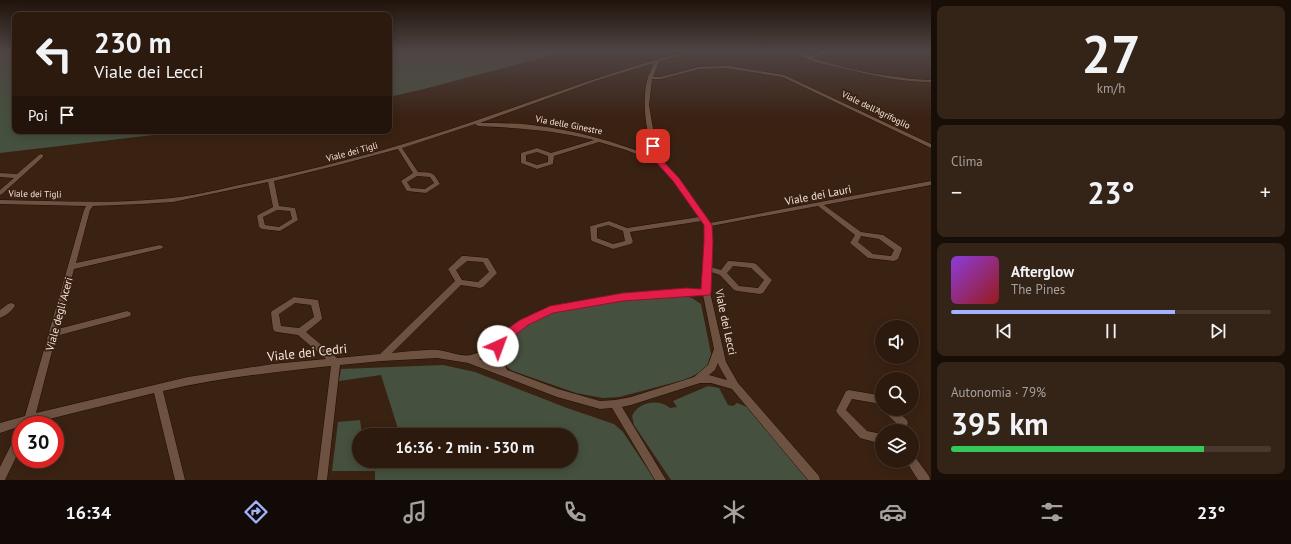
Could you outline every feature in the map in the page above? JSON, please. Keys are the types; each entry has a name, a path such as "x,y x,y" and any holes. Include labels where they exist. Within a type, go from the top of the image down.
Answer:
{"street":[{"name":"Viale dei Tigli","path":"0,202 92,203 164,201 271,180 340,165 399,147 473,124 614,73"},
{"path":"652,73 650,78 647,111 653,146 658,161 676,180 706,222"},
{"name":"Viale dell'Agrifoglio","path":"650,78 661,78 678,73"},
{"name":"Viale dell'Agrifoglio","path":"766,73 792,79 931,146"},
{"path":"875,73 895,78 931,81"},
{"name":"Via delle Ginestre","path":"473,124 538,127 601,140 658,161"},
{"path":"551,155 551,164 537,167 523,162 523,154 537,150 551,155 601,140"},
{"path":"399,147 416,174"},
{"path":"0,193 41,156"},
{"path":"416,174 432,175 437,184 426,191 409,190 404,181 416,174"},
{"path":"0,175 18,176"},
{"path":"271,180 276,208"},
{"name":"Viale dei Lauri","path":"626,230 706,222 820,205 931,183"},
{"name":"Viale degli Aceri","path":"30,416 87,210 92,203"},
{"path":"820,205 859,234 881,237 898,250 894,259 871,256 854,243 859,234"},
{"path":"276,208 293,209 296,220 280,229 262,227 260,216 276,208"},
{"name":"Viale dei Lecci","path":"706,222 706,292 718,350 724,367 735,386 815,480"},
{"path":"608,223 626,230 629,242 612,247 594,239 593,227 608,223"},
{"path":"72,267 160,247"},
{"path":"465,258 485,260 493,273 480,285 459,282 452,269 465,258"},
{"path":"707,268 723,273 737,288 760,291 768,280 754,266 731,263 723,273"},
{"path":"382,357 459,282"},
{"path":"469,359 487,352 500,340 531,318 557,308 623,297 686,292 706,292"},
{"path":"300,332 318,318 315,302 294,300 275,313 277,329 300,332 336,362 322,468 322,480"},
{"path":"0,315 12,306"},
{"path":"53,334 128,314"},
{"path":"500,340 497,355 503,371"},
{"path":"697,380 712,367 718,350"},
{"name":"Viale dei Cedri","path":"52,416 188,381 273,368 382,357 437,354 469,359 557,393 600,405 631,401 697,380"},
{"path":"697,380 711,379 735,386"},
{"path":"158,389 180,480"},
{"path":"875,398 848,394 841,411 864,435 875,437"},
{"path":"615,404 661,480"},
{"path":"895,416 902,424"},
{"name":"Viale dei Cedri","path":"0,428 12,425"},
{"path":"0,478 12,454"},
{"path":"916,468 925,480"}],"green space":[{"path":"0,73 12,73 12,134 162,134 0,153"},
{"path":"392,73 483,73 392,96"},
{"path":"684,296 692,298 701,304 711,354 707,366 699,373 684,380 619,397 603,398 576,393 513,371 507,367 504,359 504,344 509,337 537,318 562,310 630,300"},
{"path":"443,365 475,372 567,408 614,424 623,432 655,480 375,480 375,471 332,471 338,422 360,420 361,428 352,428 352,468 578,468 578,428 398,428 381,375 339,381 341,369"},
{"path":"708,386 719,388 728,405 733,406 737,403 747,407 812,480 671,480 634,425 632,416 639,407 654,402 670,408 677,407 673,401"}],"route":[{"path":"498,346 500,340 524,322 543,312 565,306 623,297 686,292 706,292 709,242 708,225 676,180 658,161 653,146"}]}
